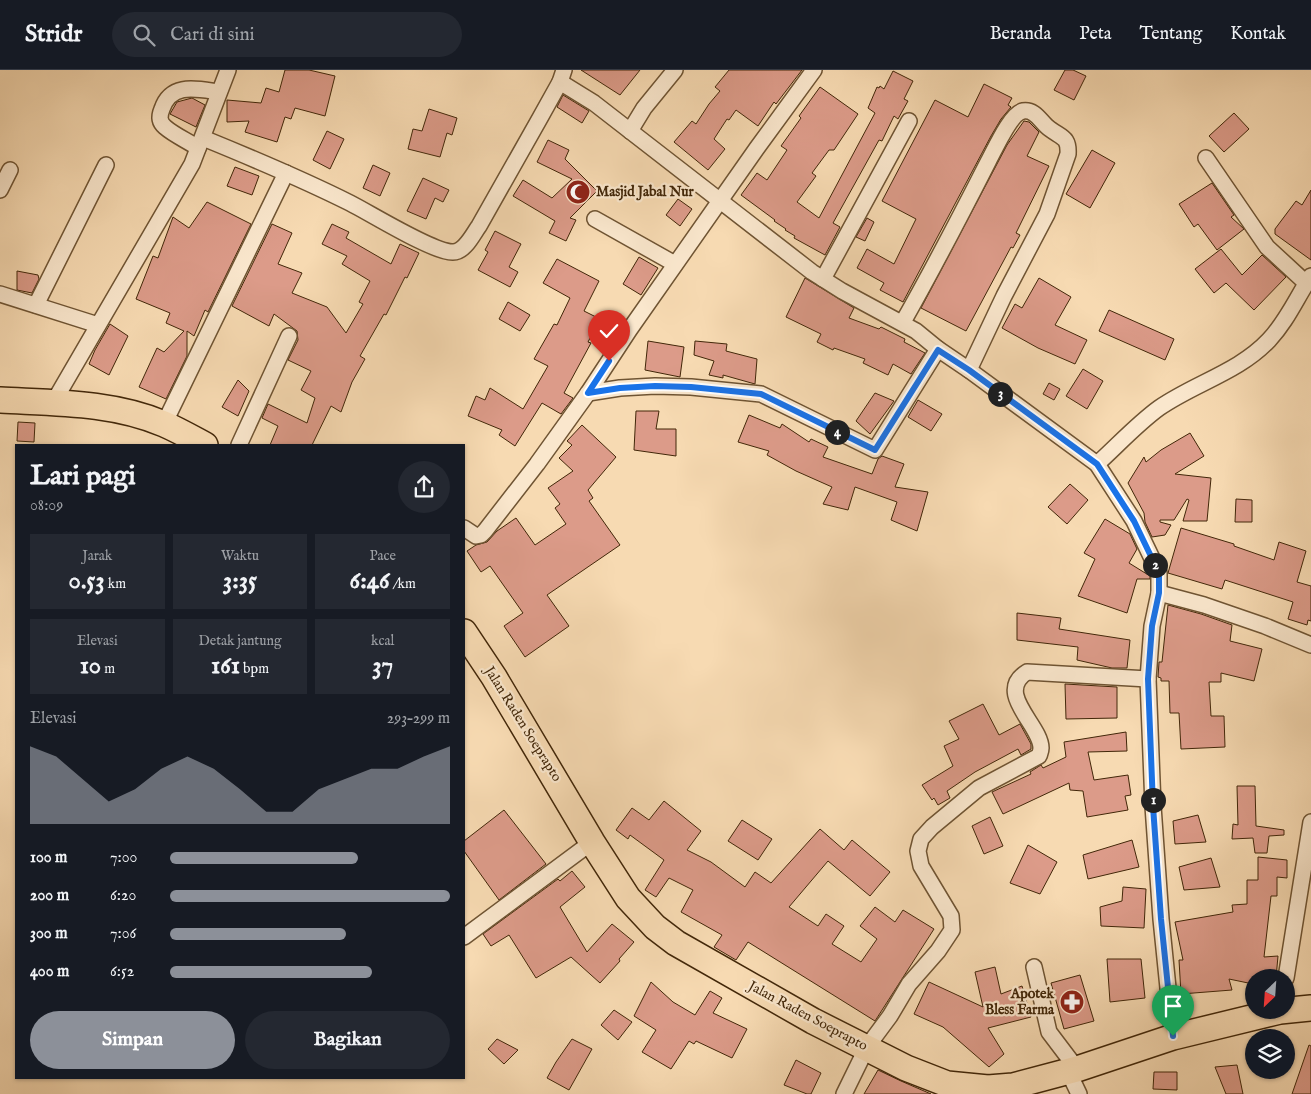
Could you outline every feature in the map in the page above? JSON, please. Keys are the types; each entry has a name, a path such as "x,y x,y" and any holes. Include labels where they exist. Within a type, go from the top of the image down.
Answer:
{"highway":[{"path":"0,400 100,407 126,412 164,424 203,444"},
{"name":"Jalan Raden Soeprapto","path":"465,634 494,677 592,842 628,898 656,927 676,943 737,978 946,1089 1013,1086 1072,1070 1173,1036 1245,1019"},
{"name":"Jalan Raden Soeprapto","path":"1295,1009 1311,1008"}],"street":[{"path":"53,403 192,164 228,70"},
{"path":"630,131 644,108 675,70"},
{"path":"465,529 476,536 486,531 537,464 588,393 675,264 814,70"},
{"path":"219,92 185,89 177,91 166,99 160,121 165,127 200,143 286,173 350,203 416,239 447,251 455,252 468,242 479,226 562,76 720,202 823,279 842,291 903,322 926,338 938,350 969,370 1097,464 1134,521 1159,573 1159,593 1152,626 1148,679 1153,806 1161,919 1173,1036"},
{"path":"903,322 1000,139 1016,113 1024,110 1039,117 1048,128 1065,138 1069,146 1068,154 1047,214 1004,296 969,370"},
{"path":"823,279 909,121"},
{"path":"1097,464 1143,421 1160,408 1222,375 1257,351 1277,330 1309,279 1268,247 1206,158"},
{"path":"36,306 106,165"},
{"path":"0,190 10,170"},
{"path":"164,424 286,173"},
{"path":"596,219 675,264"},
{"path":"0,294 98,325"},
{"path":"239,444 289,336"},
{"path":"588,393 620,388 655,386 691,387 761,394 875,450 938,350"},
{"path":"1159,593 1204,605 1265,626 1311,645"},
{"path":"844,1094 867,1047 890,1016 909,984 942,946 952,930 952,916 921,866 918,851 921,839 932,827 979,788 1039,756 1041,748 1038,737 1015,695 1016,685 1021,676 1027,672 1148,679"},
{"path":"1287,969 1311,822"},
{"path":"465,936 592,842"},
{"path":"1034,966 1049,1032 1072,1070 1079,1094"}],"building":[{"path":"285,70 309,70 335,76 325,116 295,108 291,119 285,117 277,142 245,132 249,121 227,122 227,100 261,103 266,88 279,92"},
{"path":"581,70 640,70 620,95"},
{"path":"729,70 802,70 776,104 774,102 758,126 736,110 729,120 727,119 714,139 725,149 708,170 674,142 692,121 696,124 720,91 715,87"},
{"path":"1065,70 1073,70 1086,76 1074,100 1054,90"},
{"path":"893,71 913,81 904,99 908,101 898,119 894,116 882,141 879,140 833,223 840,227 825,255 794,238 795,236 741,195 757,173 767,180 787,150 781,146 801,118 799,116 820,87 858,114 834,150 829,150 812,173 816,176 797,202 819,218 875,113 868,108 877,87 879,88 880,86 884,89"},
{"path":"984,84 1012,98 1008,105 1011,107 991,136 903,302 880,290 884,283 857,268 867,249 894,264 916,219 882,201 935,100 968,117"},
{"path":"563,95 589,111 582,123 557,107"},
{"path":"192,98 205,105 196,127 170,114 177,102"},
{"path":"429,109 457,118 452,135 447,133 440,157 408,149 413,129 422,131"},
{"path":"1234,113 1249,129 1224,152 1209,136"},
{"path":"1024,121 1029,122 1039,132 1027,156 1049,166 1016,233 1020,235 1013,248 1011,247 966,331 921,308 1007,145"},
{"path":"327,131 344,139 330,169 313,160"},
{"path":"548,140 569,150 565,159 597,191 570,218 576,220 566,241 549,233 555,221 513,196 523,180 552,198 572,179 537,162"},
{"path":"1092,150 1115,163 1090,208 1066,194"},
{"path":"373,165 390,173 380,196 363,188"},
{"path":"235,167 259,176 252,195 227,186"},
{"path":"423,178 449,190 443,202 435,198 426,219 407,211"},
{"path":"1212,183 1234,215 1231,217 1244,229 1217,250 1198,224 1194,227 1179,204"},
{"path":"1311,190 1311,260 1275,234 1275,229 1296,201 1302,205"},
{"path":"678,199 692,209 680,226 666,215"},
{"path":"207,202 251,224 208,312 205,310 194,336 187,331 187,356 166,399 139,387 157,348 164,352 184,331 166,323 170,313 136,299 153,256 158,258 173,217 189,228"},
{"path":"867,218 874,222 865,241 856,237"},
{"path":"272,224 292,233 278,264 302,273 292,293 327,307 346,333 363,304 359,302 370,281 342,264 347,256 322,244 332,224 349,232 346,238 391,264 400,244 419,253 386,315 384,314 360,356 365,359 352,382 341,412 331,406 312,444 270,444 278,426 262,418 268,404 307,423 315,398 301,390 311,371 288,360 298,340 297,331 274,314 269,326 232,306"},
{"path":"495,231 521,244 509,267 518,272 510,287 478,270 488,252 485,250"},
{"path":"1221,249 1242,275 1262,255 1286,277 1254,310 1226,283 1214,293 1195,269"},
{"path":"639,257 658,268 641,295 623,284"},
{"path":"557,259 599,281 584,311 600,319 588,342 591,343 564,393 573,398 561,414 542,403 515,446 499,435 502,430 468,416 476,396 485,400 490,388 523,409 548,366 534,359 554,324 557,325 570,298 543,283"},
{"path":"17,271 38,275 39,279 32,293 17,290"},
{"path":"805,278 854,308 849,318 879,329 881,327 905,339 904,342 925,353 911,374 893,364 888,375 863,363 865,359 834,348 833,350 817,342 821,334 786,317"},
{"path":"1039,278 1071,297 1055,325 1087,340 1075,364 1038,348 1002,328 1015,304 1022,308"},
{"path":"508,302 530,315 520,331 499,319"},
{"path":"1109,310 1174,339 1165,360 1099,331"},
{"path":"110,324 128,336 109,375 89,364"},
{"path":"648,341 684,347 680,377 645,370"},
{"path":"695,341 727,344 726,351 757,359 755,384 723,375 723,378 709,375 714,361 694,355"},
{"path":"1083,369 1103,381 1087,409 1066,396"},
{"path":"238,380 249,391 238,416 222,407"},
{"path":"1049,383 1060,389 1054,400 1043,394"},
{"path":"875,393 894,401 870,434 856,421"},
{"path":"918,400 942,414 931,431 908,417"},
{"path":"636,411 659,411 656,429 676,429 676,456 634,450"},
{"path":"749,415 780,428 782,424 809,442 811,439 828,447 823,457 872,474 878,459 882,456 904,464 895,487 928,492 917,531 891,520 897,502 855,487 848,510 823,504 832,487 796,471 767,455 769,451 738,442"},
{"path":"18,422 35,423 34,442 17,441"},
{"path":"582,425 616,457 588,490 593,498 589,501 620,545 547,595 569,626 525,657 504,626 523,613 490,566 481,572 467,551 476,545 487,542 497,531 516,518 535,545 566,524 555,508 560,504 548,488 573,471 559,458 572,445 567,441"},
{"path":"1190,433 1204,456 1175,474 1211,478 1207,521 1183,521 1189,500 1187,499 1174,520 1160,520 1160,522 1171,525 1165,535 1152,537 1145,522 1144,513 1128,483 1144,457 1146,462 1161,450"},
{"path":"1070,484 1088,500 1067,524 1048,507"},
{"path":"1236,499 1252,500 1252,522 1235,522"},
{"path":"1105,519 1130,534 1137,549 1129,563 1150,576 1150,579 1137,579 1127,613 1078,596 1095,559 1084,553"},
{"path":"1181,528 1234,544 1234,546 1274,560 1279,542 1306,551 1297,582 1311,586 1311,621 1308,620 1307,625 1288,619 1293,602 1225,580 1222,589 1168,573"},
{"path":"1168,605 1232,625 1230,641 1262,649 1254,681 1221,673 1221,682 1209,682 1211,716 1224,716 1225,747 1181,749 1179,713 1170,713 1169,681 1161,681 1161,678 1158,677 1159,662 1162,662"},
{"path":"1017,613 1061,618 1059,629 1130,640 1127,668 1112,668 1077,660 1078,647 1017,640"},
{"path":"1065,684 1117,687 1117,718 1066,719"},
{"path":"983,704 999,735 1020,724 1031,744 1031,749 1021,755 1018,749 975,772 947,791 950,798 938,805 934,798 932,800 922,785 953,766 944,746 959,739 949,721"},
{"path":"1126,732 1127,751 1088,752 1094,780 1128,775 1131,795 1125,796 1128,810 1087,817 1083,791 1070,790 1069,783 1003,814 992,792 1031,774 1030,772 1041,765 1043,768 1066,757 1064,742"},
{"path":"1237,786 1255,786 1256,826 1284,830 1284,835 1269,836 1267,853 1255,853 1253,838 1232,839 1233,824 1238,825"},
{"path":"664,801 701,831 687,850 711,862 745,887 755,872 771,883 820,829 844,850 852,840 890,872 870,896 828,861 789,907 818,926 826,914 844,926 832,944 861,962 877,939 860,926 875,907 895,922 903,910 934,929 875,1021 748,942 736,960 714,947 722,935 681,912 693,890 669,878 656,897 645,890 664,860 630,835 628,839 616,830 632,808 649,820"},
{"path":"504,810 546,864 499,900 465,852 465,840"},
{"path":"1198,815 1206,842 1175,844 1173,821"},
{"path":"990,817 1003,846 984,854 972,826"},
{"path":"742,820 772,839 758,860 728,841"},
{"path":"1132,840 1139,867 1088,879 1083,855"},
{"path":"1028,845 1057,862 1040,894 1010,883"},
{"path":"1258,857 1287,860 1287,878 1277,877 1277,896 1271,896 1264,957 1278,956 1277,969 1245,969 1245,982 1229,979 1232,990 1181,994 1179,960 1183,960 1175,922 1233,912 1232,905 1247,904 1247,880 1258,880"},
{"path":"1211,858 1220,887 1184,890 1179,867"},
{"path":"572,871 585,887 560,907 587,952 612,924 634,942 600,983 571,957 536,978 509,935 491,946 483,934 558,879 560,881"},
{"path":"1123,887 1146,889 1144,928 1101,926 1100,907 1122,901"},
{"path":"1107,959 1141,959 1145,998 1110,1002"},
{"path":"995,967 1001,994 1022,986 1031,1017 988,1028 1004,1054 989,1067 943,1027 914,1014 929,982 983,1007 975,972"},
{"name":"Apotek Bless Farma","path":"1080,975 1094,1021 1064,1029 1051,983"},
{"path":"651,982 673,1002 695,1015 710,991 722,998 713,1013 747,1029 732,1058 696,1041 694,1044 689,1041 671,1069 642,1052 656,1030 634,1016"},
{"path":"614,1010 632,1022 618,1040 601,1025"},
{"path":"497,1039 518,1050 504,1064 488,1049"},
{"path":"572,1039 592,1049 569,1090 547,1078"},
{"path":"1309,1045 1311,1046 1311,1094 1292,1094"},
{"path":"796,1060 821,1073 811,1094 784,1085"},
{"path":"1237,1065 1243,1094 1226,1094 1215,1067"},
{"path":"878,1070 901,1081 931,1094 864,1094"},
{"path":"1154,1072 1177,1072 1177,1090 1153,1089"}],"place":[{"name":"Masjid Jabal Nur","path":"578,192"},
{"name":"Apotek Bless Farma","path":"1072,1002"}],"route":[{"path":"609,361 588,393 620,388 655,386 724,389 761,394 875,450 938,350 969,370 1097,464 1134,521 1159,573 1159,593 1152,626 1148,679 1153,806 1161,919 1173,1036"}]}
